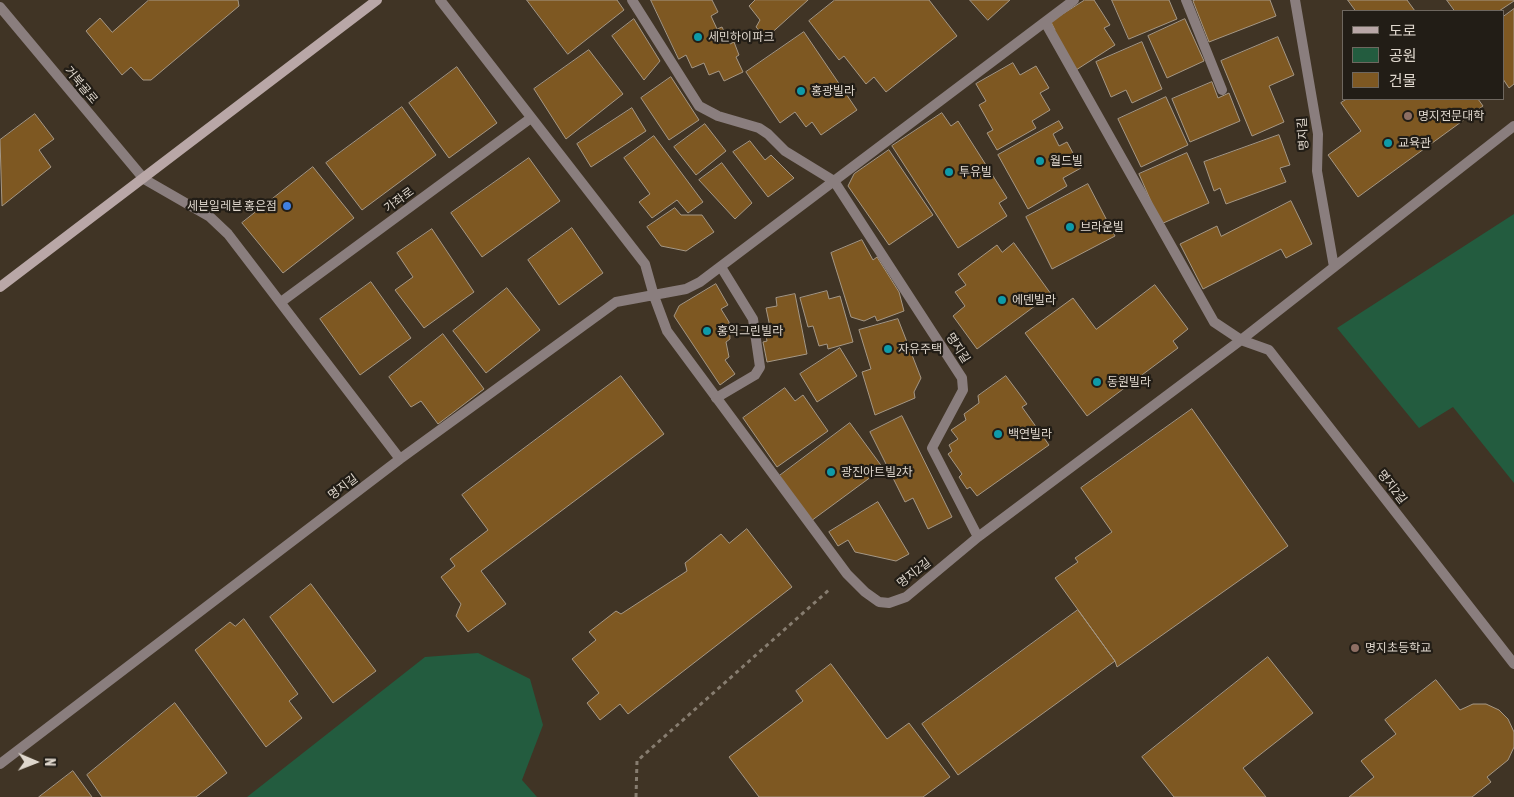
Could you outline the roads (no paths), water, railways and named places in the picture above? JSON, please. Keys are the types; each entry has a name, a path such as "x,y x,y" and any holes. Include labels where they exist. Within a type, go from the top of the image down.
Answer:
{"main road":[{"path":"0,287 377,0"}],"street":[{"path":"440,0 645,264 654,296"},
{"path":"632,0 699,106 718,116 759,128 768,134 785,152 834,181"},
{"name":"명지길","path":"0,764 400,459 616,302 654,296 693,286 1074,0"},
{"path":"1186,0 1222,90"},
{"name":"명지길","path":"1295,0 1318,134 1317,171 1334,267"},
{"name":"거북골로","path":"0,7 144,179"},
{"path":"1045,22 1214,322 1241,340"},
{"name":"가좌로","path":"281,302 531,118"},
{"name":"명지2길","path":"654,296 667,331 847,574 874,599 884,603 894,602 906,597 978,537 1241,340 1514,126"},
{"path":"144,179 210,217 228,234 400,459"},
{"name":"명지길","path":"834,181 962,378 963,390 932,448 978,537"},
{"path":"716,398 755,375 760,367 753,319 720,267"},
{"name":"명지2길","path":"1241,340 1269,350 1514,664"}],"place":[{"name":"세민하이파크","path":"698,37"},
{"name":"홍광빌라","path":"801,91"},
{"name":"명지전문대학","path":"1408,116"},
{"name":"교육관","path":"1388,143"},
{"name":"월드빌","path":"1040,161"},
{"name":"투유빌","path":"949,172"},
{"name":"세븐일레븐 홍은점","path":"287,206"},
{"name":"브라운빌","path":"1070,227"},
{"name":"에덴빌라","path":"1002,300"},
{"name":"홍익그린빌라","path":"707,331"},
{"name":"자유주택","path":"888,349"},
{"name":"동원빌라","path":"1097,382"},
{"name":"백연빌라","path":"998,434"},
{"name":"광진아트빌2차","path":"831,472"},
{"name":"명지초등학교","path":"1355,648"}]}
